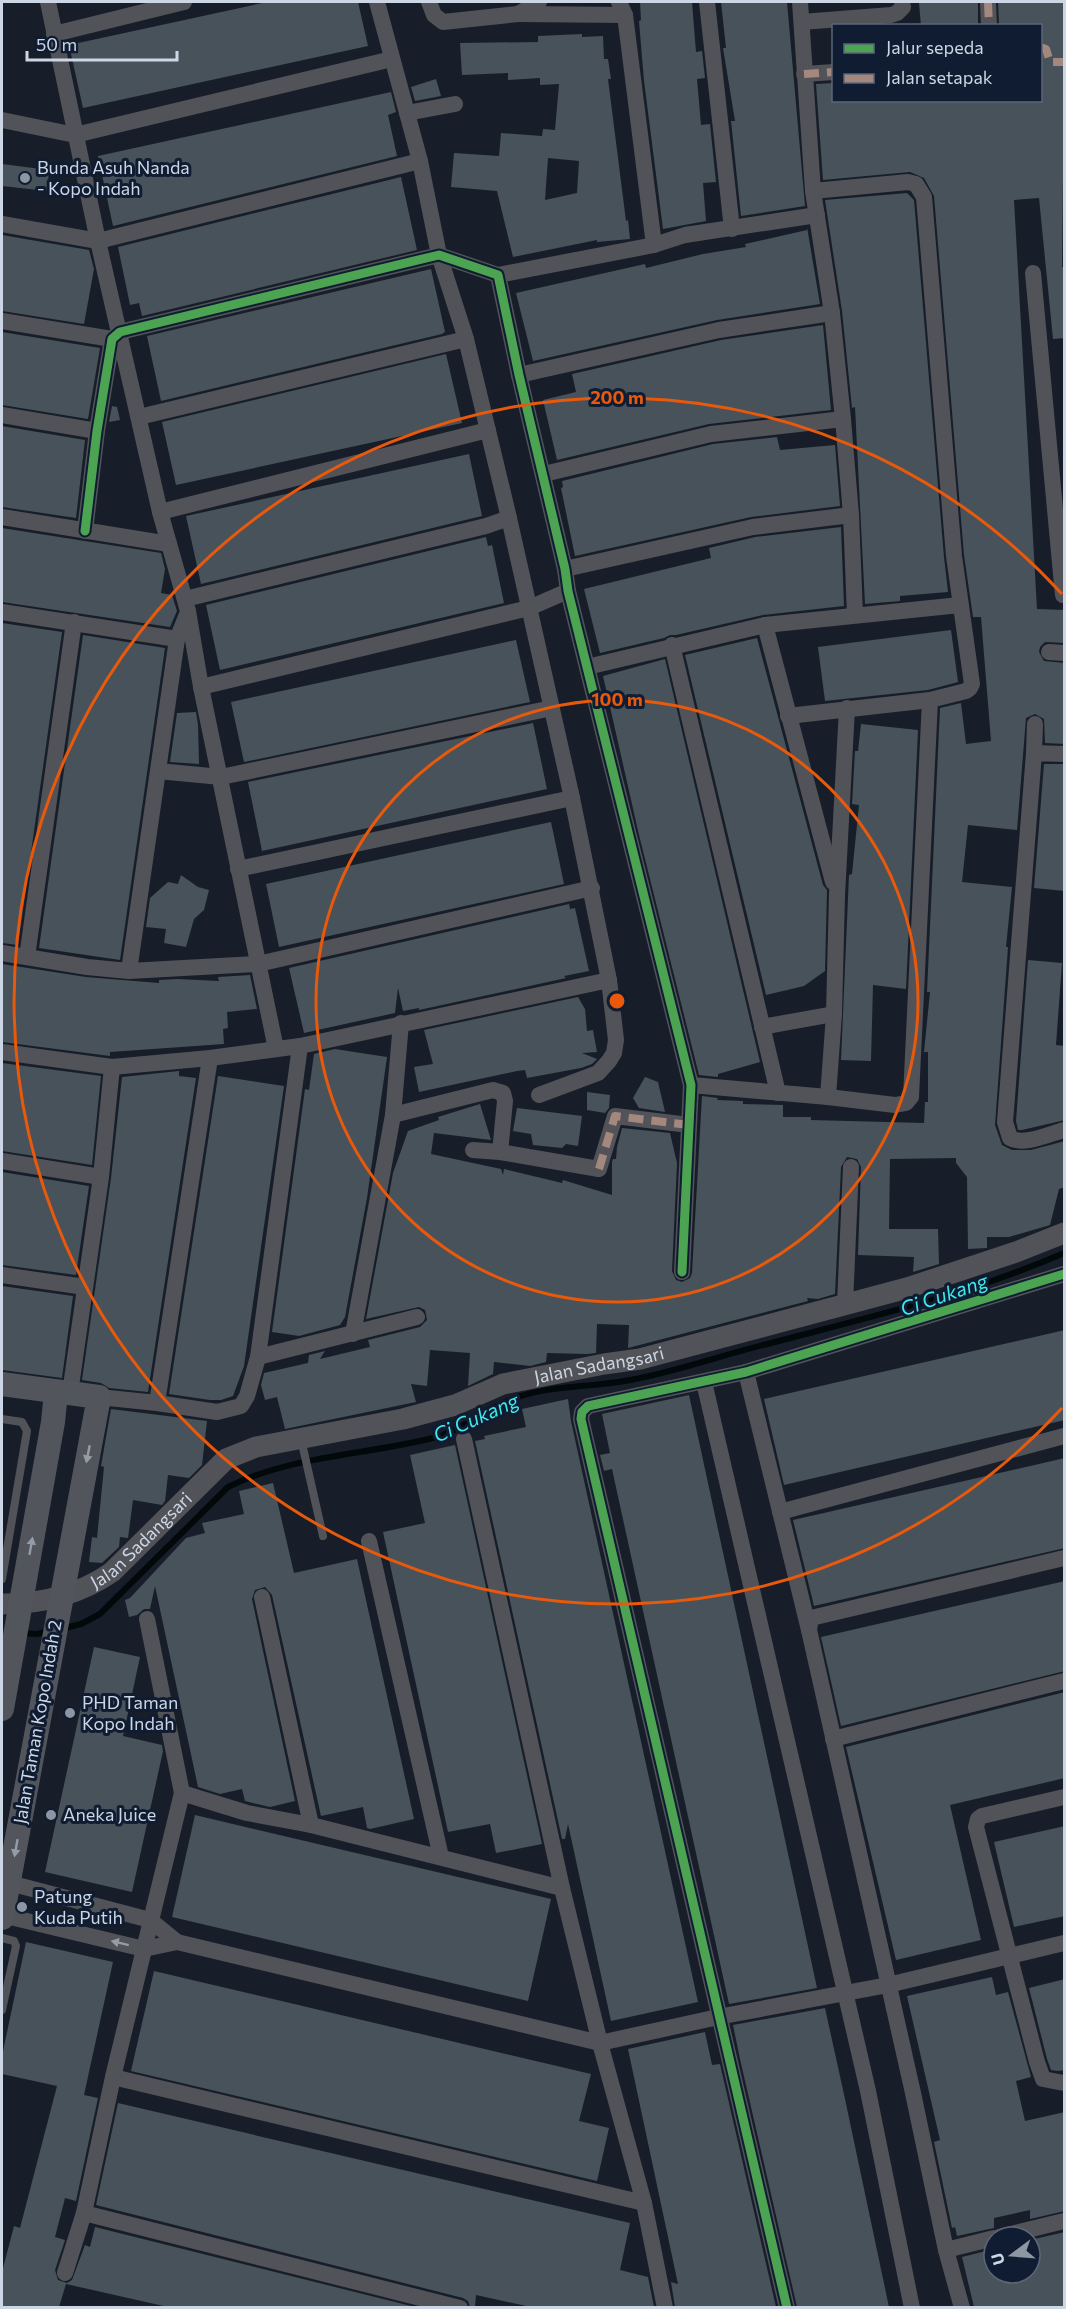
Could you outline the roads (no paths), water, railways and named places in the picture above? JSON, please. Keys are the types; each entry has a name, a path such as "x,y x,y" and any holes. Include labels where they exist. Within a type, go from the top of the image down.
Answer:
{"main road":[{"path":"2,1384 99,1397"},
{"name":"Jalan Taman Kopo Indah 2","path":"2,1710 7,1649 14,1609 53,1422 63,1392"},
{"name":"Jalan Taman Kopo Indah 2","path":"2,1916 5,1882 53,1646 99,1397"}],"street":[{"path":"48,2 116,335 160,512 186,605 276,1049"},
{"path":"54,34 184,2"},
{"path":"377,2 420,161 440,255 466,339 509,518 592,888 609,980 616,1040 614,1053 598,1073 539,1095"},
{"path":"429,2 434,15 443,22 518,14 622,8 654,244"},
{"path":"518,14 539,2"},
{"path":"707,2 732,229"},
{"path":"800,2 813,191 832,313 843,419 851,515 855,615"},
{"path":"802,22 891,15 903,7 902,2"},
{"path":"988,2 989,24"},
{"path":"2,120 75,135 392,59"},
{"path":"804,74 832,72"},
{"path":"407,113 455,104"},
{"path":"2,224 98,241 420,161"},
{"path":"788,716 930,700 966,691 972,684 960,605 924,197 916,184 908,182 813,191"},
{"path":"2,321 116,335 440,255 498,275 654,244 685,235 817,214"},
{"path":"1033,273 1057,456 1063,595"},
{"path":"498,275 519,375 544,474 568,591 691,1085 682,1272"},
{"path":"519,375 718,330 832,313"},
{"path":"85,531 97,431 116,335"},
{"path":"138,417 466,339"},
{"path":"2,415 97,431"},
{"path":"544,474 711,434 843,419"},
{"path":"160,512 488,430"},
{"path":"565,569 753,527 851,515"},
{"path":"2,518 169,544"},
{"path":"186,605 509,518"},
{"path":"201,687 529,608 568,591"},
{"path":"129,971 177,639 186,605"},
{"path":"587,667 672,645 765,625 960,605"},
{"path":"2,612 177,639"},
{"path":"27,957 74,622"},
{"path":"765,625 837,895"},
{"path":"672,645 778,1093"},
{"path":"691,1085 895,1105 906,1103 911,1097 930,700"},
{"path":"158,771 221,777 552,708"},
{"path":"828,1097 834,1014 837,895 847,708"},
{"path":"1035,724 1005,1122 1010,1138 1016,1141 1065,1130"},
{"path":"1034,753 1065,754"},
{"path":"238,869 572,798"},
{"path":"2,953 87,968 129,971 258,964 592,888"},
{"path":"2,1052 112,1067 210,1058 300,1046 609,980"},
{"path":"762,1027 834,1014"},
{"path":"353,1334 393,1115 401,1023"},
{"path":"99,1397 217,1412 241,1406 247,1396 258,1357 300,1046"},
{"path":"158,1403 210,1058"},
{"path":"63,1392 86,1287 101,1177 112,1067"},
{"path":"393,1115 493,1090 500,1091 505,1101 500,1152"},
{"path":"473,1150 500,1152 598,1169 615,1116 689,1125"},
{"path":"2,1161 101,1177"},
{"path":"845,1304 851,1167"},
{"name":"Jalan Sadangsari","path":"14,1609 59,1605 112,1572 226,1459 256,1447 303,1446 455,1405 503,1384 640,1359 940,1277 1065,1233"},
{"path":"787,2307 581,1419 582,1412 588,1406 746,1372 1065,1274"},
{"path":"2,1275 86,1287"},
{"path":"258,1357 417,1317"},
{"path":"746,1372 809,1630 914,2093 946,2250 962,2307"},
{"path":"704,1382 868,2091 912,2307"},
{"path":"780,1512 1065,1436"},
{"path":"464,1439 562,1888 600,2043 644,2203 665,2307"},
{"path":"369,1541 441,1857"},
{"path":"809,1630 812,1618 1065,1558"},
{"path":"262,1597 310,1825"},
{"path":"65,2273 84,2213 113,2076 182,1793 147,1619"},
{"path":"833,1739 1065,1681"},
{"path":"182,1793 247,1813 310,1825 562,1888"},
{"path":"1065,1797 982,1816 976,1822 1037,2062 1043,2079 1065,2083"},
{"path":"5,1882 150,1920 177,1942"},
{"path":"2,1916 144,1949 177,1942 600,2043 718,2016 844,1994 1065,1943"},
{"path":"113,2076 644,2203"},
{"path":"84,2213 460,2307"},
{"path":"1042,2227 1065,2221"},
{"path":"946,2250 982,2241"}],"lane":[{"path":"2,1419 22,1422 27,1431 2,1579"},
{"path":"303,1446 323,1536"},
{"path":"2,1938 14,1941 16,1946 2,2010"}],"waterway":[{"name":"Ci Cukang","path":"61,1629 81,1624 100,1614 228,1487 252,1477 302,1462 441,1436 515,1398 544,1390 620,1382 669,1371 956,1293 1064,1253"},
{"name":"Ci Cukang","path":"20,1633 37,1634 49,1631"}],"place":[{"name":"Bunda Asuh Nanda - Kopo Indah","path":"25,178"},
{"name":"PHD Taman Kopo Indah","path":"70,1713"},
{"name":"Aneka Juice","path":"51,1815"},
{"name":"Patung Kuda Putih","path":"22,1907"}]}
